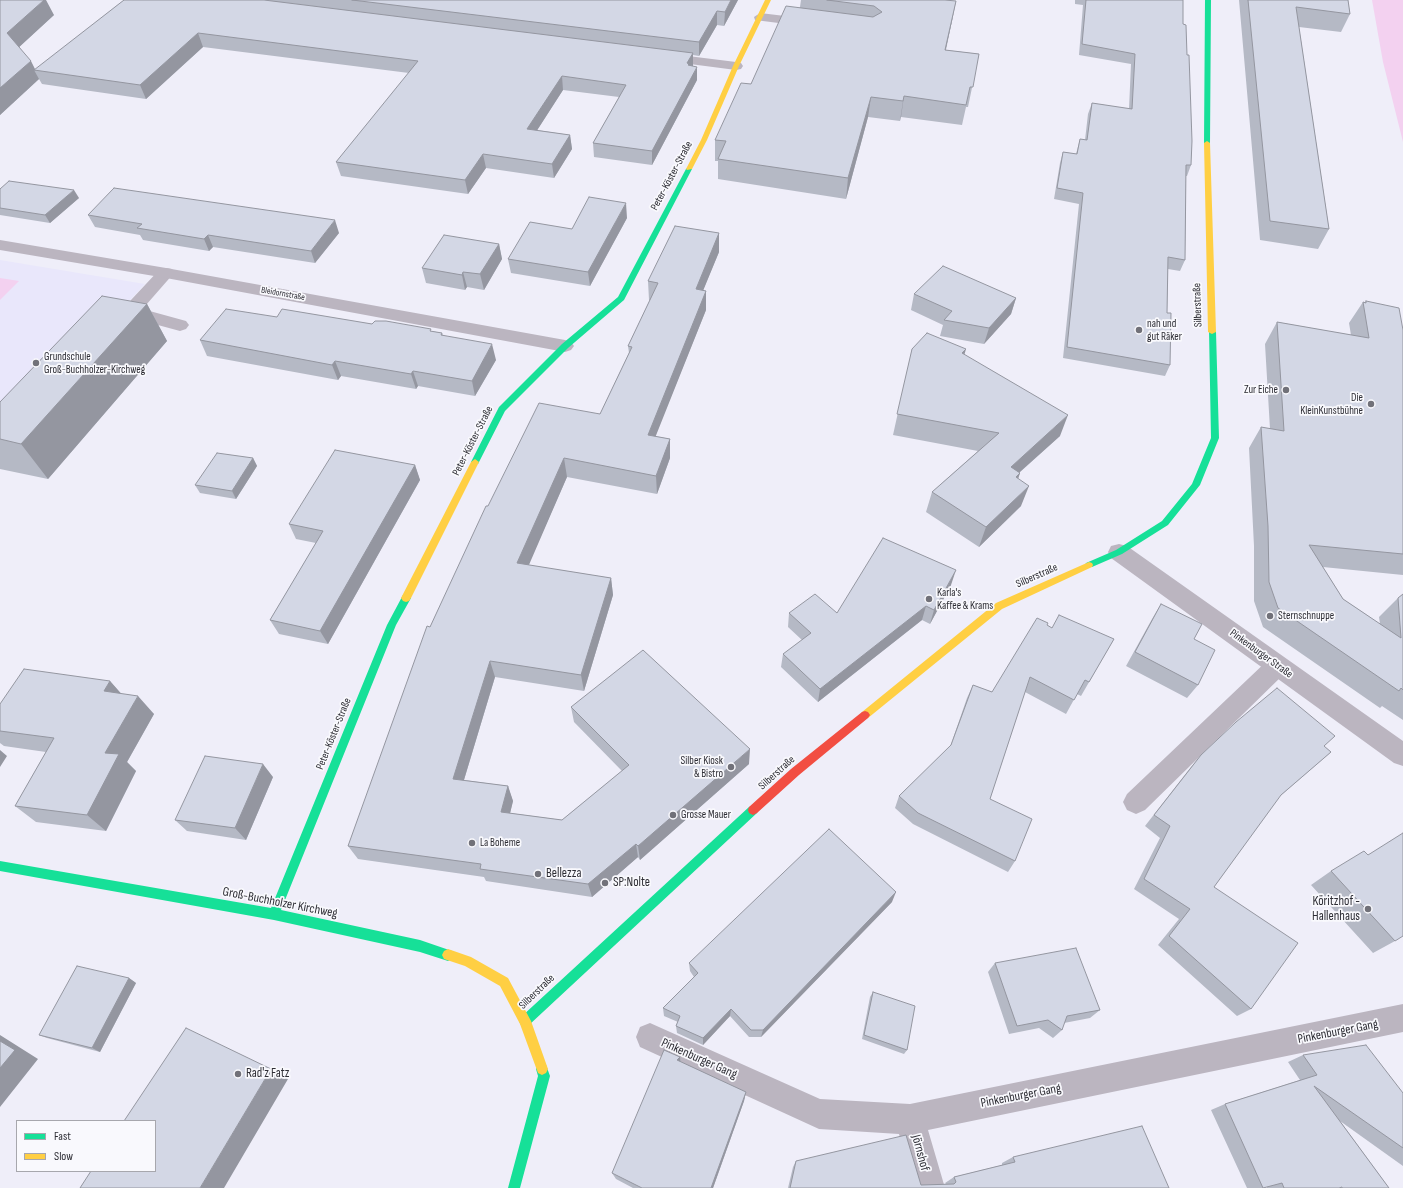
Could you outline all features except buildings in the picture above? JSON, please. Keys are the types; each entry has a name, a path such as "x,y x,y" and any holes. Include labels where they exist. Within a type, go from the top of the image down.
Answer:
{"street":[{"name":"Peter-Köster-Straße","path":"274,914 392,625 502,409 565,346 621,298 704,140 736,66 768,0"},
{"name":"Silberstraße","path":"525,1021 574,973 795,772 999,606 1119,552 1165,523 1196,485 1215,438 1206,190 1208,0"},
{"path":"760,17 819,24"},
{"path":"649,55 736,66"},
{"name":"Bleidornstraße","path":"0,245 166,273 565,346"},
{"path":"166,273 137,304 138,314 180,325"},
{"name":"Pinkenburger Straße","path":"1119,552 1403,755"},
{"path":"1136,802 1277,666"},
{"name":"Groß-Buchholzer Kirchweg","path":"0,866 274,914 420,946 467,961 504,982 525,1021 544,1076 514,1188"},
{"name":"Pinkenburger Gang","path":"650,1037 819,1114 910,1118 1403,1018"},
{"name":"Jörnshof","path":"910,1118 929,1188"}],"shaded area":[{"path":"1372,0 1403,0 1403,142 1383,62"},
{"name":"Grundschule Groß-Buchholzer-Kirchweg","path":"0,260 145,284 0,441"},
{"path":"0,278 19,281 0,300"}],"traffic: fast":[{"path":"1207,143 1208,0"},
{"path":"475,462 502,409 565,346 621,298 689,169"},
{"path":"1089,565 1119,552 1165,523 1196,485 1215,438 1212,332"},
{"path":"274,914 392,625 406,598"},
{"path":"525,1021 753,810"},
{"path":"0,866 274,914 420,946 448,955"},
{"path":"514,1188 544,1076 542,1069"}],"traffic: slow":[{"path":"689,169 704,140 736,66 768,0"},
{"path":"1207,143 1212,332"},
{"path":"406,598 475,462"},
{"path":"865,715 999,606 1089,565"},
{"path":"448,955 467,961 504,982 525,1021 542,1069"}],"traffic: jam":[{"path":"753,810 795,772 865,715"}],"place":[{"name":"nah und gut Räker","path":"1139,330"},
{"name":"Grundschule Groß-Buchholzer-Kirchweg","path":"36,363"},
{"name":"Zur Eiche","path":"1286,390"},
{"name":"Die KleinKunstbühne","path":"1371,404"},
{"name":"Karla's Kaffee & Krams","path":"929,599"},
{"name":"Sternschnuppe","path":"1270,616"},
{"name":"Silber Kiosk & Bistro","path":"731,767"},
{"name":"Grosse Mauer","path":"673,815"},
{"name":"La Boheme","path":"472,843"},
{"name":"Bellezza","path":"538,874"},
{"name":"SP:Nolte","path":"605,883"},
{"name":"Köritzhof - Hallenhaus","path":"1368,909"},
{"name":"Rad'z Fatz","path":"238,1074"}]}
